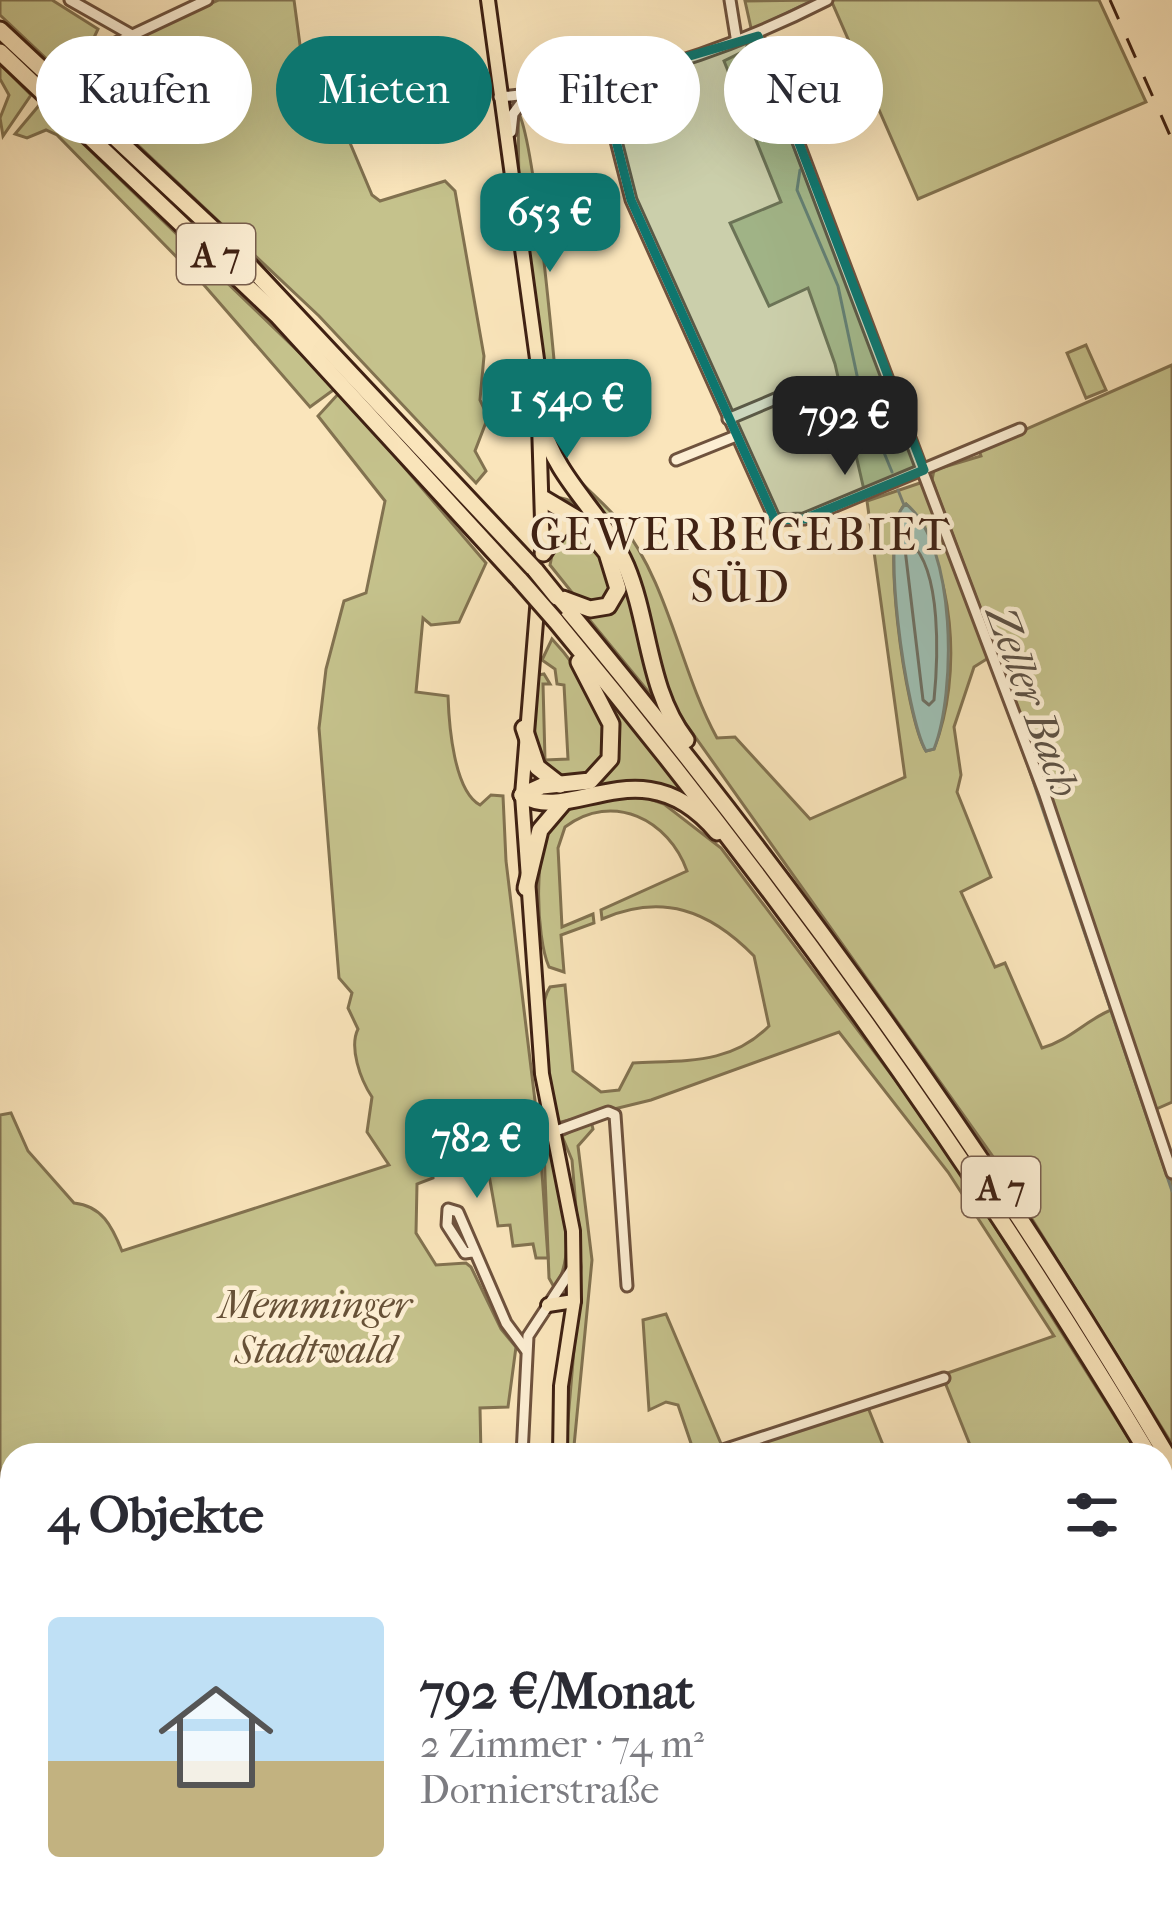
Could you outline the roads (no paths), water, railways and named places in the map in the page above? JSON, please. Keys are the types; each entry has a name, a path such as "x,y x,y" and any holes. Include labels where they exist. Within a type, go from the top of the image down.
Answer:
{"highway":[{"name":"A 7","path":"0,30 36,70"},
{"name":"A 7","path":"0,52 36,75"},
{"name":"A 7","path":"108,144 319,358 520,580 755,868 974,1175 1142,1443"},
{"name":"A 7","path":"114,144 286,302 519,551 709,784 814,920 971,1142 1159,1443"},
{"path":"542,424 554,463 625,565 662,695 680,733 705,766 709,784"},
{"path":"544,499 562,494 580,498"},
{"path":"544,499 581,520 607,553 618,589 608,606 598,609 557,597"},
{"path":"543,554 561,528 581,520"},
{"path":"522,795 598,776 613,741 600,698 555,620"},
{"path":"524,728 537,767 560,785"},
{"name":"A 7","path":"522,795 562,803 607,788 657,792 711,825 743,864 755,868"},
{"path":"526,888 540,830 562,803"}],"main road":[{"path":"488,0 542,424 543,554 524,728 522,795 534,979 553,1132 571,1206 575,1264 561,1386 560,1443"},
{"path":"548,1305 574,1301"}],"street":[{"path":"70,0 130,34"},
{"path":"126,36 207,0"},
{"path":"730,0 736,36"},
{"path":"758,36 826,0"},
{"path":"499,98 516,96"},
{"path":"506,140 516,110"},
{"path":"617,144 631,200 775,520 804,519 1020,429"},
{"path":"798,144 1046,794 1172,1173"},
{"path":"728,419 806,386"},
{"path":"676,460 736,436"},
{"path":"553,1132 608,1112 615,1115 627,1286"},
{"path":"472,1252 465,1253 447,1225 448,1208 458,1212 506,1323 526,1349"},
{"path":"523,1443 526,1349 534,1320 575,1264"},
{"path":"745,1443 944,1378"}],"water":[{"path":"906,504 923,524 935,552 947,621 941,724 934,749 926,751 911,702 898,623 894,546"}],"waterway":[{"name":"Zeller Bach","path":"814,0 753,29 753,41 907,441"},
{"name":"Zeller Bach","path":"800,170 797,190 838,286 862,399 892,472"},
{"name":"Zeller Bach","path":"921,478 1028,766 1172,1191"},
{"name":"Zeller Bach","path":"898,490 904,505"}],"railway":[{"path":"1110,0 1172,140"}],"district":[{"name":"GEWERBEGEBIET SÜD","path":"741,560"}],"park label":[{"name":"Memminger Stadtwald","path":"315,1326"}]}
